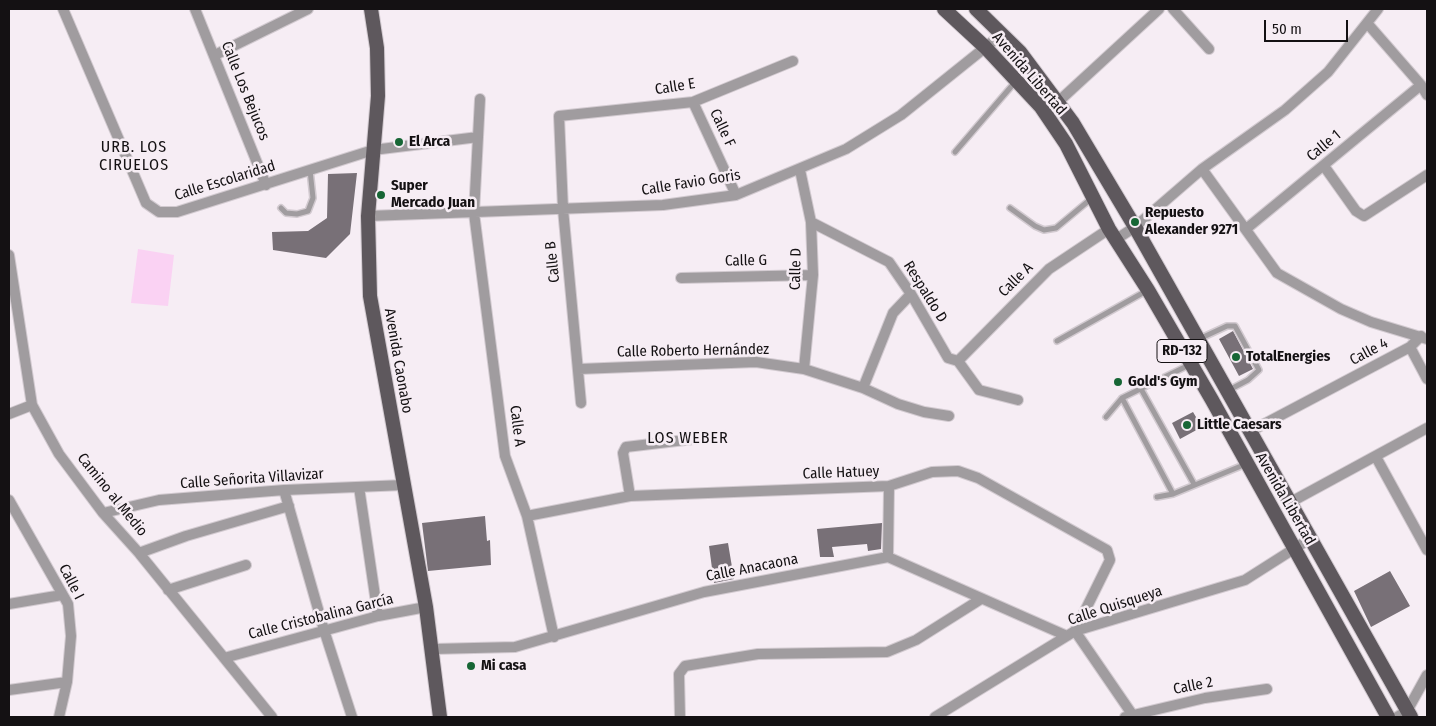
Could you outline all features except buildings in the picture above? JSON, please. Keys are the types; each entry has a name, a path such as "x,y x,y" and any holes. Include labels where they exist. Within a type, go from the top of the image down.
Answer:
{"main road":[{"name":"Avenida Caonabo","path":"371,9 377,48 378,96 368,216 370,296 433,649 440,717"},
{"name":"Avenida Libertad","path":"944,9 985,47 1041,107 1066,144 1112,234 1148,290 1388,717"},
{"name":"Avenida Libertad","path":"976,9 1002,34 1059,101 1135,227 1226,392 1311,538 1405,715"}],"street":[{"name":"Calle Escolaridad","path":"63,9 146,203 152,209 168,214 266,185 372,150 478,138"},
{"name":"Calle Los Bejucos","path":"195,9 266,185"},
{"path":"215,55 308,9"},
{"path":"1059,101 1159,9"},
{"path":"1173,9 1210,49"},
{"name":"Calle A","path":"956,360 1049,269 1112,234 1135,227 1202,169 1285,110 1328,72 1378,9"},
{"path":"1367,23 1425,90"},
{"name":"Calle Favio Goris","path":"368,216 663,205 736,195 800,170 846,149 901,115 1002,34"},
{"name":"Calle E","path":"557,119 561,114 693,102 793,61"},
{"name":"Calle 1","path":"1246,229 1324,166 1425,90"},
{"name":"Calle A","path":"480,99 474,213 505,456 527,516 554,637"},
{"name":"Calle F","path":"693,102 736,195"},
{"name":"Calle B","path":"557,119 563,209 581,402"},
{"path":"1324,166 1356,211 1364,216 1427,175"},
{"path":"1202,169 1277,273 1356,315 1424,338"},
{"name":"Calle D","path":"800,170 811,222 813,275 804,369"},
{"name":"Respaldo D","path":"811,222 889,262 911,294 948,358 956,360 979,390 1018,400"},
{"name":"Camino al Medio","path":"9,255 32,405 59,454 103,513 139,552 272,717"},
{"name":"Calle G","path":"681,278 813,275"},
{"path":"863,388 893,313 911,294"},
{"name":"Calle 4","path":"1249,432 1424,338"},
{"path":"1410,347 1427,379"},
{"name":"Calle Roberto Hernández","path":"579,369 756,362 804,369 863,388 906,407 949,416"},
{"path":"9,414 32,405"},
{"path":"1289,503 1427,428"},
{"path":"630,496 623,454 626,447 702,438"},
{"path":"1376,457 1427,550"},
{"name":"Calle Hatuey","path":"527,516 630,496 889,486 932,472 958,471 978,478 1107,550 1110,560 1071,634"},
{"name":"Calle Señorita Villavizar","path":"103,513 159,500 284,490 404,485"},
{"path":"889,486 888,557 981,599 1071,634 1130,716"},
{"path":"359,487 378,616"},
{"path":"284,490 324,630 352,717"},
{"name":"Calle I","path":"9,500 12,513 68,604 71,619 67,682 59,717"},
{"path":"139,552 186,536 289,506"},
{"name":"Calle Quisqueya","path":"935,717 1071,634 1245,580 1311,538"},
{"name":"Calle Anacaona","path":"433,649 515,647 704,592 888,557"},
{"path":"168,590 246,565"},
{"path":"9,604 62,595"},
{"path":"680,717 679,674 685,666 758,654 887,652 916,640 981,599"},
{"name":"Calle Cristobalina García","path":"224,658 378,616 426,607"},
{"path":"1405,715 1427,675"},
{"path":"9,690 67,682"},
{"name":"Calle 2","path":"1130,716 1205,698 1267,689"}],"lane":[{"path":"955,152 1017,81"},
{"path":"281,208 286,213 297,214 308,211 312,206 310,170"},
{"path":"1010,208 1035,226 1044,230 1056,228 1094,196"},
{"path":"1057,341 1148,290"},
{"path":"1198,340 1227,326 1235,326 1259,370 1248,380 1226,392"},
{"path":"1106,417 1122,398 1190,365"},
{"path":"1141,389 1194,484"},
{"path":"1122,398 1173,494"},
{"path":"1157,497 1173,494 1246,464"}],"shaded area":[{"path":"138,249 174,255 168,306 131,303"}],"place":[{"name":"El Arca","path":"399,142"},
{"name":"Super Mercado Juan","path":"381,195"},
{"name":"Repuesto Alexander 9271","path":"1135,222"},
{"name":"TotalEnergies","path":"1236,357"},
{"name":"Gold's Gym","path":"1118,382"},
{"name":"Little Caesars","path":"1187,425"},
{"name":"Mi casa","path":"471,666"}],"district":[{"name":"URB. LOS CIRUELOS","path":"134,157"},
{"name":"LOS WEBER","path":"688,439"}]}
